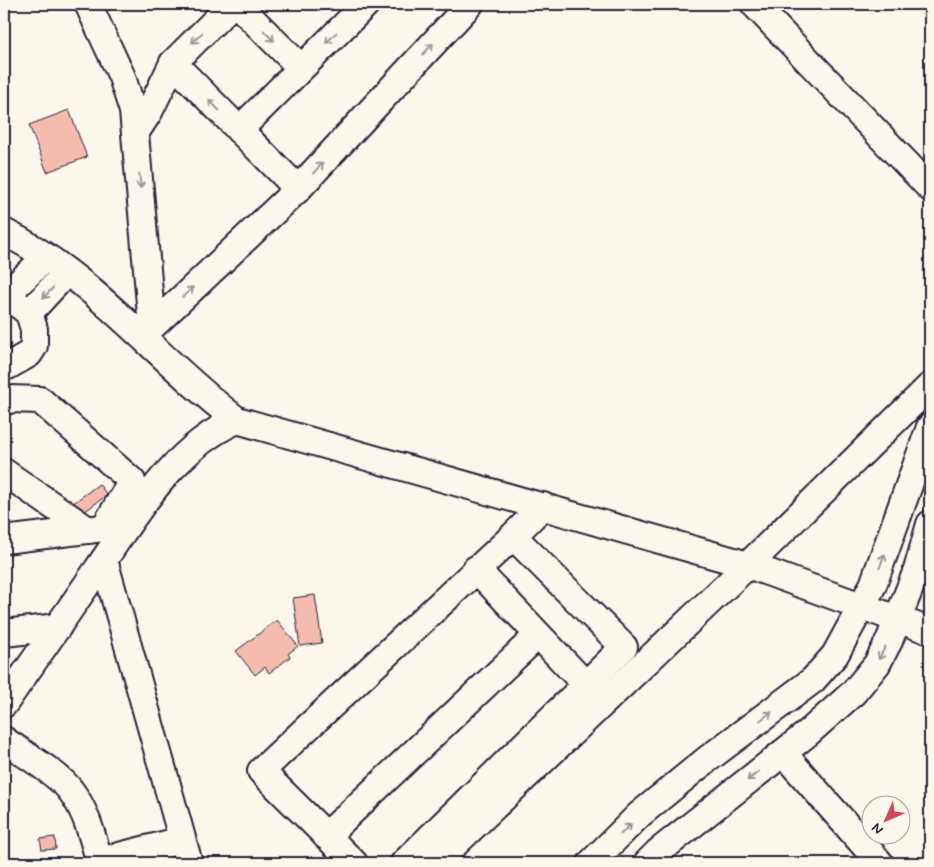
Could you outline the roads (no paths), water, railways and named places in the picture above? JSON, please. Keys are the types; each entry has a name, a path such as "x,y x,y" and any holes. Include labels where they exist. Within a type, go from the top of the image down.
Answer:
{"street":[{"path":"88,4 127,88 133,111 136,132 147,331"},
{"path":"136,132 149,112 173,63 232,4"},
{"path":"237,4 301,68"},
{"path":"239,130 366,4"},
{"path":"147,331 298,189 470,4"},
{"path":"754,4 930,188"},
{"path":"173,63 298,189"},
{"path":"4,232 24,242 46,257 147,331 213,402 237,420 748,565 930,631"},
{"path":"4,366 8,366 29,354 34,346 34,329 29,313 5,294 46,257"},
{"path":"29,313 67,272"},
{"path":"435,863 748,565 930,386"},
{"path":"4,402 10,399 40,400 132,481 107,528 104,560 186,852 99,862 88,822 71,791 48,771 4,740"},
{"path":"4,540 107,528 147,498 179,460 203,439 222,426 237,420"},
{"path":"591,863 639,815 698,767 814,680 835,656 873,585 930,427"},
{"path":"4,472 107,528"},
{"path":"354,863 261,770 543,506"},
{"path":"647,863 658,852 783,753 854,692 877,664 898,619 917,570 930,528"},
{"path":"404,863 624,647 513,536"},
{"path":"4,704 104,560"},
{"path":"476,569 586,685"},
{"path":"4,633 58,627"},
{"path":"326,836 538,635"},
{"path":"783,753 880,863"}]}
